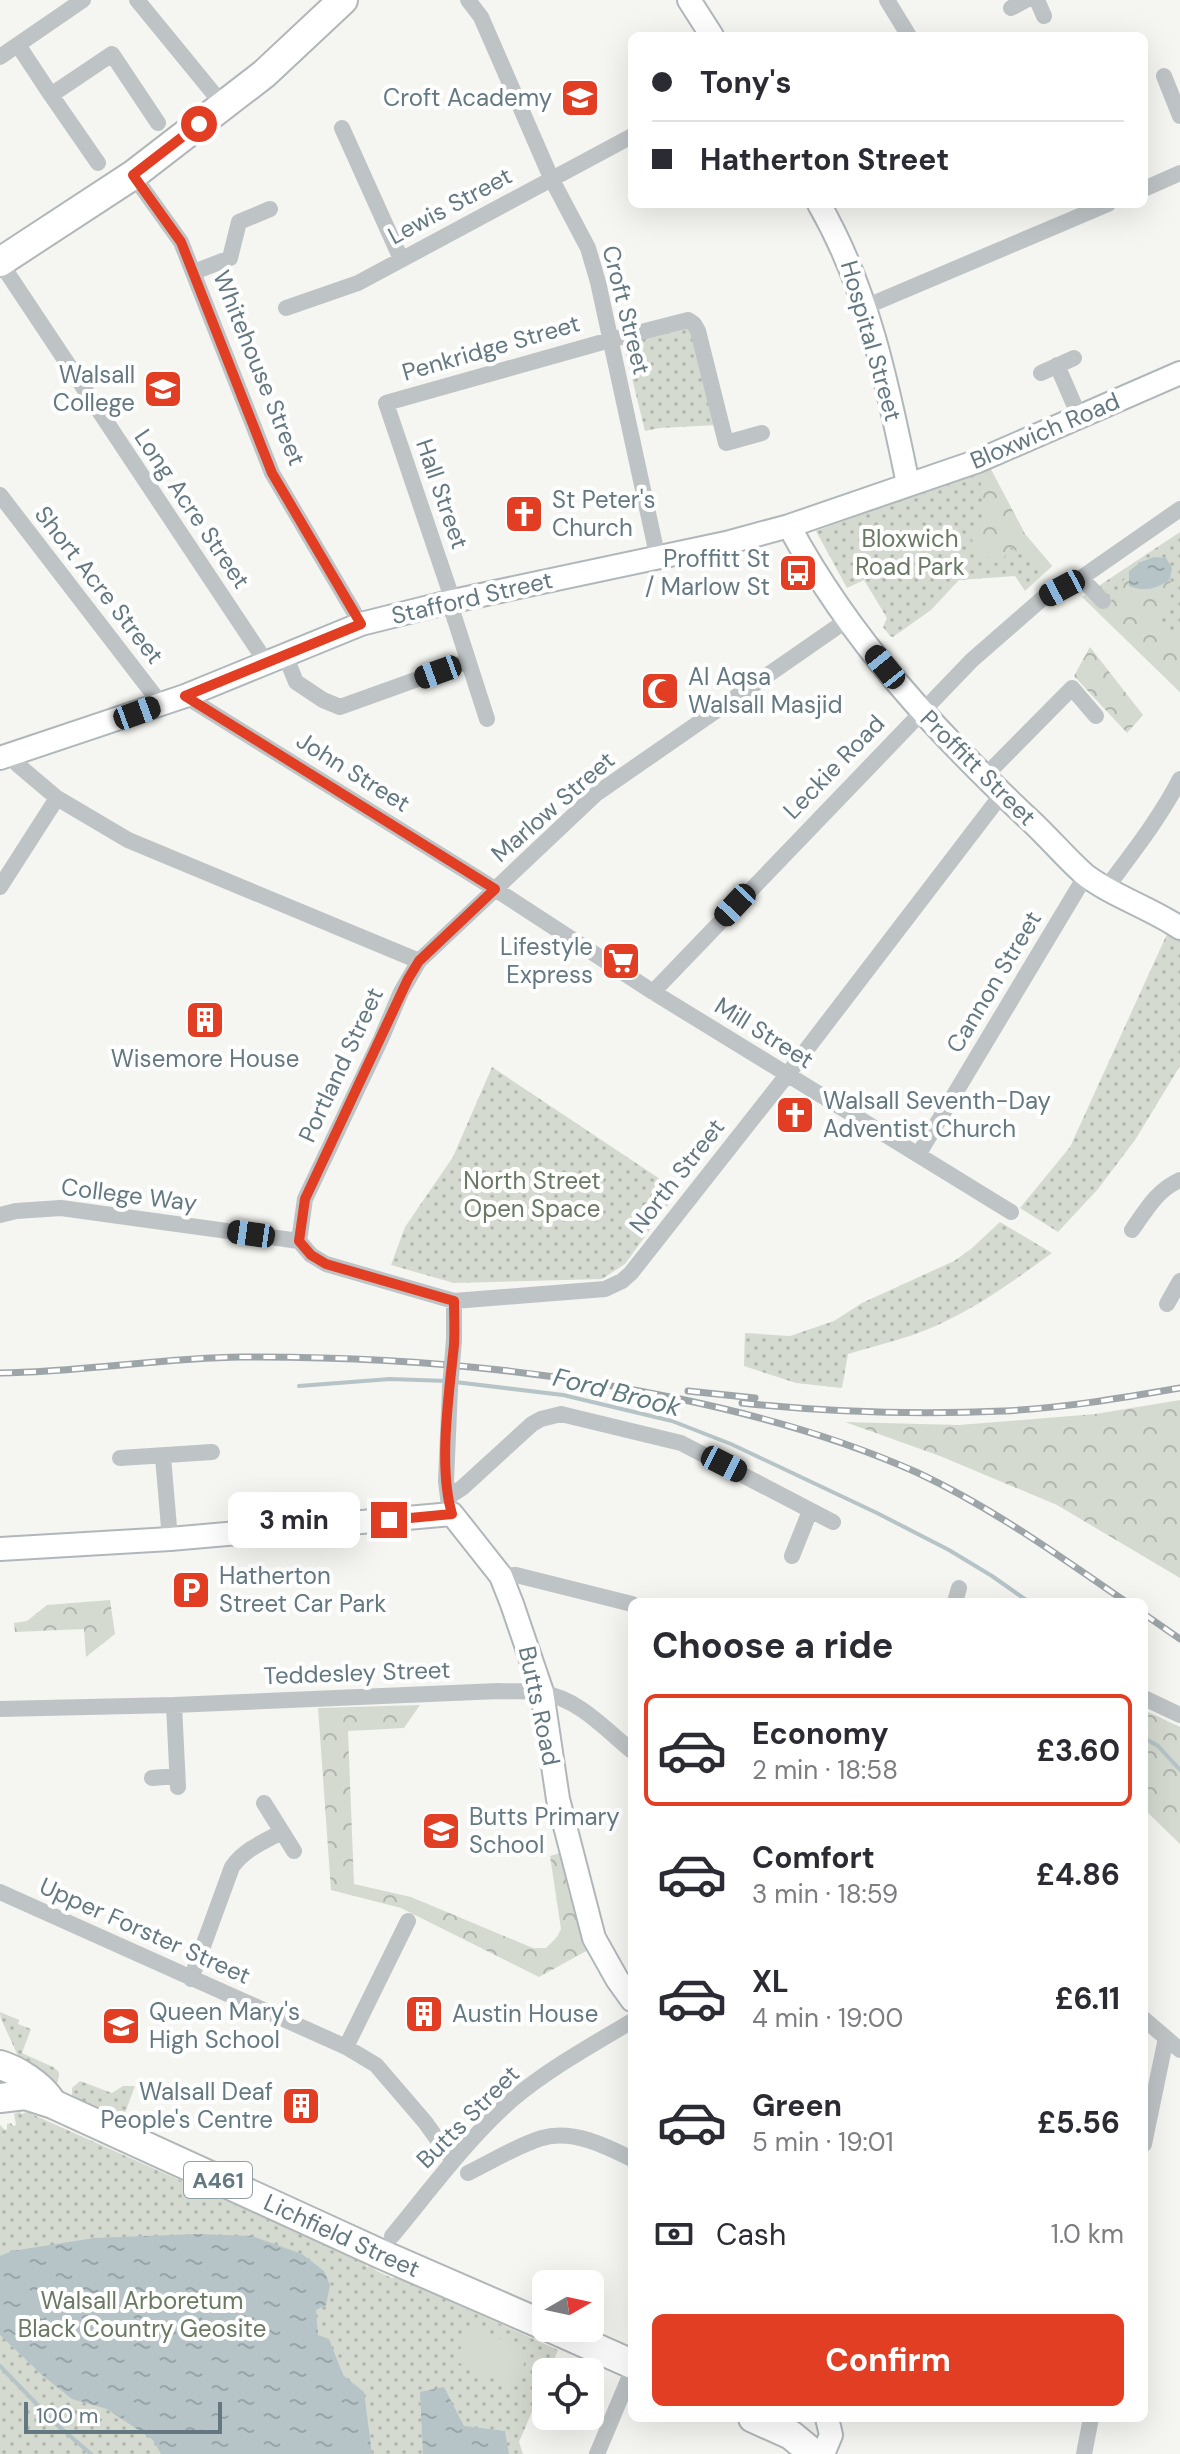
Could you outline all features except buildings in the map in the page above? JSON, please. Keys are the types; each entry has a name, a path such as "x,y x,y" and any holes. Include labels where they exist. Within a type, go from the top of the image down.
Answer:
{"highway":[{"path":"0,262 133,175 264,74 343,0"},
{"name":"Lichfield Street","path":"3,2068 12,2084 12,2097 53,2104 532,2320"},
{"name":"Lichfield Street","path":"3,2068 45,2092 53,2104"},
{"name":"Lichfield Street","path":"583,2342 628,2362"},
{"path":"760,2422 804,2449"}],"street":[{"path":"0,57 83,0"},
{"path":"137,0 223,105"},
{"name":"Croft Street","path":"468,0 481,17 501,58 552,180 588,248 658,559"},
{"path":"689,0 709,32"},
{"path":"887,0 907,32"},
{"path":"1011,8 1026,0"},
{"path":"18,45 98,163"},
{"path":"51,95 112,54 158,123"},
{"path":"1164,76 1180,116"},
{"path":"342,128 401,259"},
{"name":"Lewis Street","path":"286,308 358,283 628,138"},
{"path":"1148,187 1180,173"},
{"name":"Whitehouse Street","path":"133,175 181,242 272,473 361,624"},
{"name":"Hospital Street","path":"821,208 840,240 865,307 889,395 908,484"},
{"path":"865,307 1099,208"},
{"path":"194,272 230,258 239,222 270,209"},
{"name":"Long Acre Street","path":"0,262 275,659 296,682 340,707 468,661"},
{"name":"Penkridge Street","path":"386,403 688,320 698,331 726,443 762,433"},
{"path":"1041,373 1074,358"},
{"path":"1057,365 1079,416"},
{"name":"Bloxwich Road","path":"908,484 978,461 1180,373"},
{"name":"Hall Street","path":"386,403 487,719"},
{"name":"Stafford Street","path":"5,756 185,696 361,624 451,601 726,543 789,526 908,484"},
{"name":"Short Acre Street","path":"0,495 161,704"},
{"name":"Leckie Road","path":"653,992 920,711 1013,623 1043,598 1081,578 1180,509"},
{"name":"Proffitt Street","path":"789,526 814,572 847,620 920,711 984,777 1086,875 1180,928"},
{"path":"1081,578 1103,601"},
{"name":"Marlow Street","path":"419,961 596,794 847,620"},
{"path":"984,777 1072,688 1096,716"},
{"name":"John Street","path":"185,696 495,889"},
{"path":"5,756 57,798 128,840 419,961"},
{"path":"1107,887 1143,839 1180,779"},
{"name":"North Street","path":"454,1301 605,1289 631,1273 1002,794"},
{"path":"0,887 57,798"},
{"name":"Cannon Street","path":"918,1155 1086,875"},
{"name":"Mill Street","path":"495,889 653,992 1011,1212"},
{"name":"Portland Street","path":"299,1241 305,1199 401,992 419,961"},
{"path":"1132,1230 1155,1197 1180,1180"},
{"name":"College Way","path":"0,1215 61,1208 299,1241"},
{"path":"299,1241 311,1255 326,1264 454,1301 446,1481 450,1506"},
{"path":"1167,1304 1180,1281"},
{"path":"0,1549 170,1539 450,1506 462,1488 532,1424 561,1414 681,1443 736,1480 833,1522"},
{"path":"120,1458 212,1452"},
{"path":"163,1457 170,1539"},
{"name":"Butts Road","path":"450,1506 501,1576 528,1645 542,1692 558,1799 594,1938 628,1994"},
{"path":"792,1556 810,1511"},
{"path":"501,1576 516,1575 628,1603"},
{"path":"542,1692 577,1705 628,1748"},
{"name":"Teddesley Street","path":"0,1709 542,1692"},
{"path":"1148,1700 1180,1715"},
{"path":"152,1778 178,1781 174,1705"},
{"path":"264,1803 294,1851"},
{"path":"191,1979 232,1867 251,1848 280,1833"},
{"name":"Upper Forster Street","path":"0,1892 346,2047 376,2065 425,2122 453,2161"},
{"path":"346,2047 408,1921"},
{"path":"1148,2022 1180,2050"},
{"name":"Butts Street","path":"392,2236 453,2161 514,2099 546,2074 628,2023"},
{"path":"1148,2123 1166,2038"},
{"path":"468,2173 543,2137 568,2136 607,2147 628,2157"},
{"path":"597,2454 628,2380"},
{"path":"804,2449 831,2435 828,2422"},
{"path":"1084,2454 1090,2422"}],"green space":[{"path":"684,326 694,329 716,425 645,431 624,346 626,341"},
{"name":"Bloxwich Road Park","path":"989,466 1025,534 1052,566 1025,591 1015,576 959,580 931,610 893,637 890,636 883,627 887,618 864,580 847,588 816,531"},
{"path":"989,466 1025,534 1052,566 1047,571 1010,547 1000,565 982,554 965,530 988,517 981,491 982,479"},
{"path":"1180,532 1180,692 1082,597"},
{"path":"1129,571 1130,586 1151,588 1170,579 1169,600 1159,619 1161,629 1172,635 1180,634 1180,692 1102,616"},
{"path":"1090,647 1143,715 1127,733 1074,676"},
{"path":"1167,934 1180,940 1180,1066 1135,1140 1098,1189 1058,1232 1020,1208 1070,1147"},
{"name":"North Street Open Space","path":"492,1067 678,1191 625,1264 602,1279 454,1283 391,1265 405,1227 453,1157"},
{"path":"1000,1222 1052,1253 988,1297 936,1326 848,1354 842,1388 796,1383 744,1366 745,1333 790,1336 834,1321 862,1303 954,1261"},
{"path":"1180,1400 1180,1578 1057,1505 940,1456 845,1422 959,1425 1095,1414"},
{"path":"110,1600 115,1634 86,1657 84,1629 15,1632 14,1623 27,1621 47,1605"},
{"path":"420,1705 404,1728 348,1731 354,1884 411,1897 533,1948 546,1948 561,1929 550,1856 560,1853 569,1894 590,1949 539,1977 401,1908 331,1890 318,1708"},
{"path":"1148,1712 1180,1727 1180,1844 1148,1813"},
{"path":"0,2012 31,2029 22,2053 59,2072 54,2087 19,2058"},
{"path":"80,2081 112,2093 123,2086 135,2086 122,2121 76,2100 72,2088"},
{"name":"Walsall Arboretum Black Country Geosite","path":"27,2112 364,2262 367,2267 532,2338 532,2342 540,2342 558,2350 555,2358 532,2358 532,2412 519,2442 523,2454 0,2454 0,2125 5,2130 7,2124 16,2125 14,2114"},
{"path":"471,2325 529,2352 513,2388 455,2361"}],"water":[{"path":"1154,557 1166,558 1172,568 1170,579 1151,588 1129,586 1129,571"},
{"path":"198,2234 252,2236 302,2254 324,2271 330,2285 326,2305 316,2310 318,2335 329,2339 343,2375 364,2392 372,2454 161,2454 153,2440 107,2409 72,2399 0,2335 0,2256 12,2251 94,2238"},
{"path":"444,2387 464,2426 505,2431 509,2454 423,2454 420,2392"}],"waterway":[{"name":"Ford Brook","path":"299,1386 390,1379 447,1381"},
{"name":"Ford Brook","path":"455,1382 563,1395 672,1421 731,1444 877,1513 949,1550 1023,1598"},
{"name":"Ford Brook","path":"1148,1740 1158,1746 1180,1770"},
{"path":"0,2366 55,2423 91,2454"}],"railway":[{"path":"0,1373 211,1358 296,1357 462,1366 626,1388 800,1429 916,1472 997,1516 1120,1598"},
{"path":"742,1403 873,1412 971,1412 1070,1405 1180,1388"},
{"path":"688,1391 755,1398"},
{"path":"1148,1617 1180,1639"}],"place":[{"name":"Croft Academy","path":"580,98"},
{"name":"Walsall College","path":"163,389"},
{"name":"St Peter's Church","path":"524,514"},
{"name":"Proffitt St / Marlow St","path":"798,573"},
{"name":"Al Aqsa Walsall Masjid","path":"660,691"},
{"name":"Lifestyle Express","path":"621,961"},
{"name":"Wisemore House","path":"205,1020"},
{"name":"Walsall Seventh-Day Adventist Church","path":"795,1115"},
{"name":"Hatherton Street Car Park","path":"191,1590"},
{"name":"Butts Primary School","path":"441,1831"},
{"name":"Austin House","path":"424,2014"},
{"name":"Queen Mary's High School","path":"121,2026"},
{"name":"Walsall Deaf People's Centre","path":"301,2106"}],"route":[{"path":"199,124 133,175 181,242 272,473 361,624 185,696 495,889 419,961 401,992 305,1199 299,1241 311,1255 326,1264 454,1301 446,1481 452,1514 389,1520"}]}
